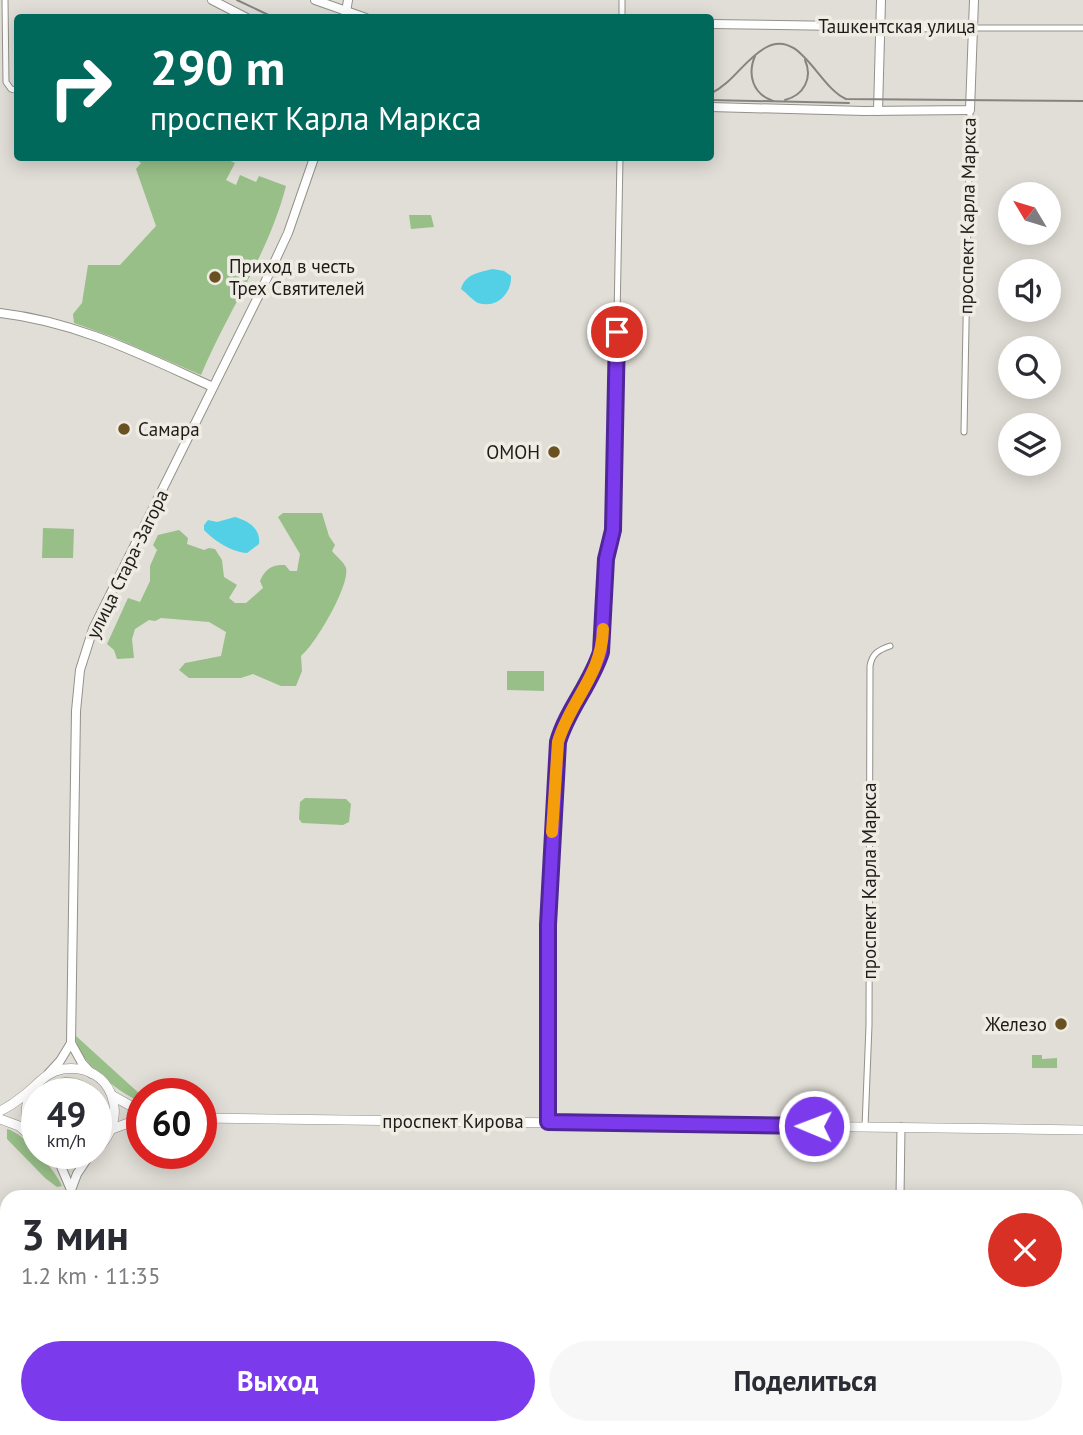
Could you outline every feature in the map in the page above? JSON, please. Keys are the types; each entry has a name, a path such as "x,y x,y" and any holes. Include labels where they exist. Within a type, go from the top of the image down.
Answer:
{"main road":[{"path":"212,0 239,14"},
{"path":"315,0 345,14 348,0"},
{"path":"878,111 881,0"},
{"name":"проспект Карла Маркса","path":"970,110 974,0"},
{"name":"Ташкентская улица","path":"714,24 972,28"},
{"path":"714,107 970,110"},
{"name":"улица Стара-Загора","path":"71,1043 76,711 79,670 101,612 288,233 313,161"},
{"path":"0,313 59,323 89,332 213,387"},
{"path":"43,1078 60,1061 71,1043 82,1063 96,1078"},
{"path":"48,1074 68,1069 92,1074"},
{"path":"112,1095 126,1103"},
{"path":"112,1095 115,1101 112,1129"},
{"path":"0,1111 21,1098"},
{"name":"проспект Кирова","path":"217,1118 1083,1130"},
{"path":"0,1119 21,1128"},
{"path":"112,1129 126,1124"},
{"path":"62,1169 70,1190"},
{"path":"72,1190 80,1169"}],"street":[{"path":"5,0 6,82 14,90"},
{"name":"Ташкентская улица","path":"972,28 1083,28"},
{"name":"проспект Карла Маркса","path":"964,432 970,110"},
{"path":"548,1122 548,925 558,742 601,652 606,559 613,530 620,161"},
{"name":"проспект Карла Маркса","path":"865,1127 869,1012 870,666 878,650 890,646"},
{"path":"900,1190 901,1127"}],"green space":[{"path":"139,161 231,161 235,163 226,180 236,185 240,175 256,182 259,176 286,186 279,211 259,258 201,375 74,323 73,314 82,303 88,265 120,265 156,226 136,169 141,163"},
{"path":"409,215 431,215 434,227 411,229"},
{"path":"283,513 322,513 329,536 335,545 332,551 346,568 343,588 330,615 301,656 302,671 296,686 281,686 253,674 241,678 189,678 179,670 185,663 221,656 226,632 209,622 161,618 149,620 135,629 132,639 134,658 117,659 114,650 107,644 128,598 140,602 150,581 150,566 157,550 153,545 158,535 179,530 188,538 187,544 204,550 215,549 222,560 224,577 237,585 229,598 235,603 246,603 263,588 260,581 269,568 285,565 290,571 297,571 300,554 278,517"},
{"path":"43,528 74,529 73,558 42,558"},
{"path":"507,671 544,671 544,691 507,690"},
{"path":"305,798 346,799 351,804 349,822 343,825 302,823 299,819 300,802"},
{"path":"76,1036 126,1081 126,1095 112,1084 112,1078 105,1078 88,1062 77,1045"},
{"path":"1032,1055 1042,1055 1042,1059 1057,1058 1057,1068 1032,1068"},
{"path":"7,1129 21,1136 21,1153 7,1139"},
{"path":"36,1169 51,1169 62,1186 57,1187"}],"water":[{"path":"493,269 504,271 511,276 509,289 497,302 478,303 461,289 469,277"},
{"path":"235,517 249,523 258,534 259,544 247,553 235,551 204,530 208,520 217,522"}],"tram line":[{"path":"237,0 267,14"},
{"path":"714,92 758,53 777,44 788,45 799,52 826,83 846,99 1083,101"},
{"path":"755,56 752,77 756,89 773,101"},
{"path":"785,100 792,98 805,85 808,73 805,60"},
{"path":"714,100 849,103"}],"slow traffic":[{"path":"552,832 558,742 562,729 597,666 603,629"}],"place":[{"name":"Приход в честь Трех Святителей","path":"215,277"},
{"name":"Самара","path":"124,429"},
{"name":"ОМОН","path":"554,452"},
{"name":"Железо","path":"1061,1024"}],"route":[{"path":"617,332 613,530 606,559 601,652 597,666 562,729 558,742 548,925 548,1122 814,1126"}]}
